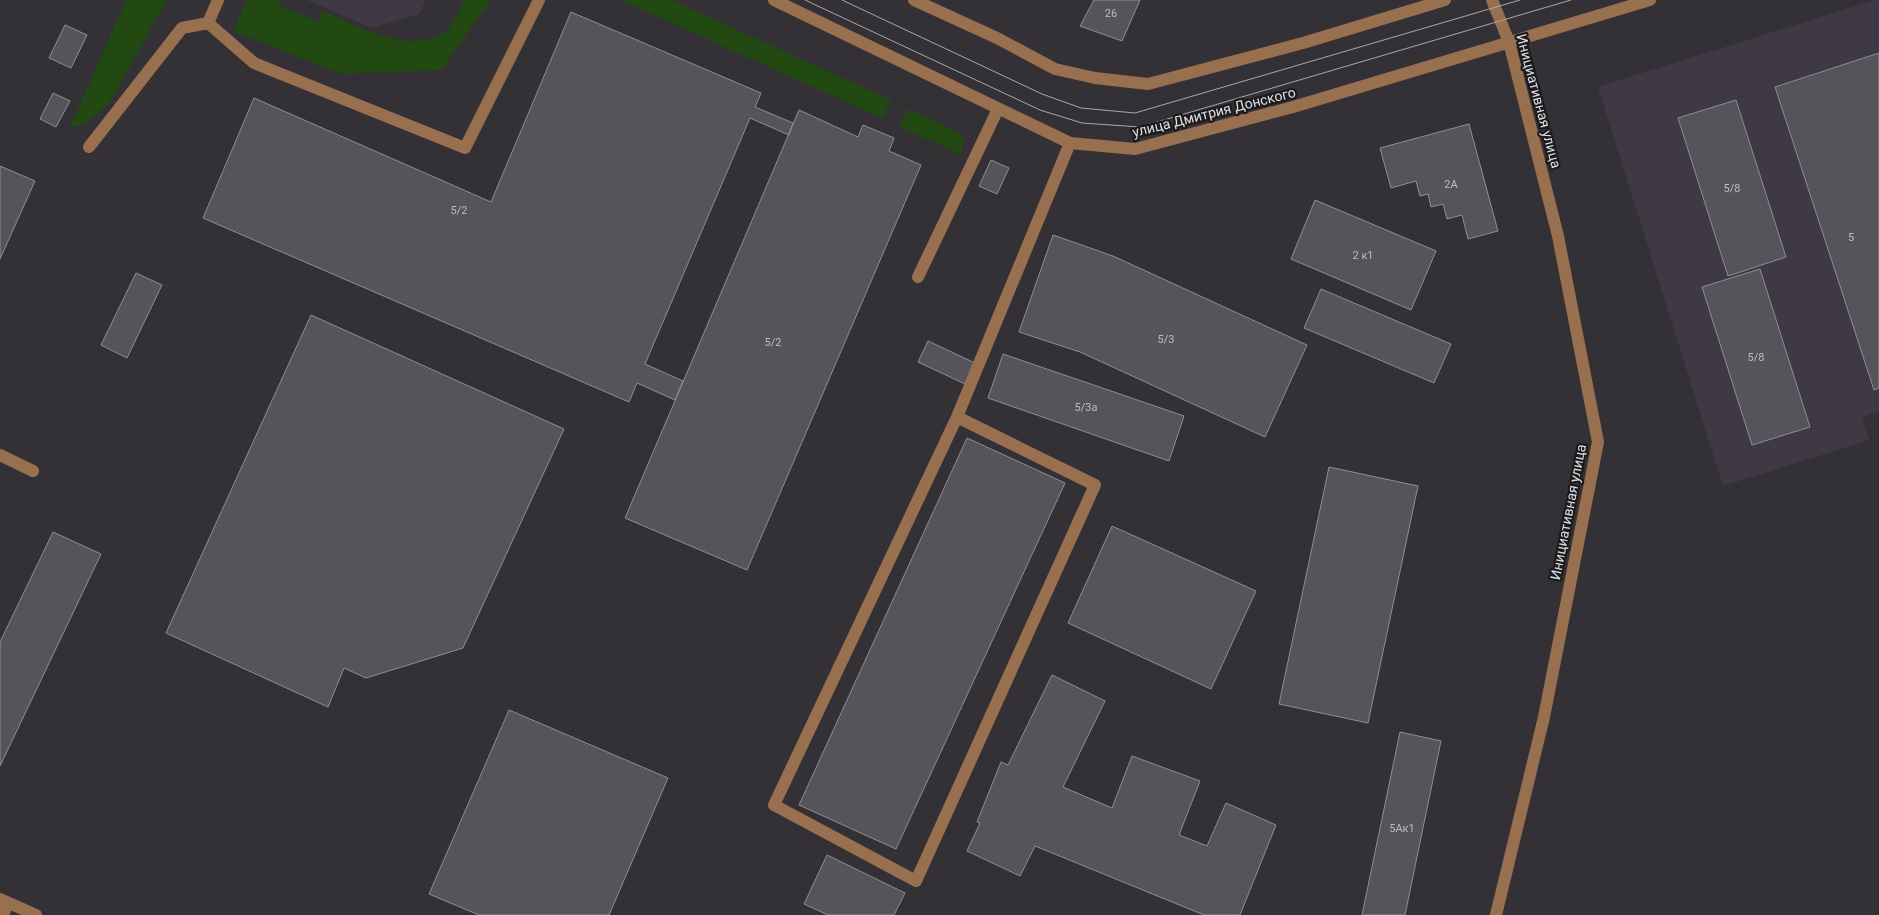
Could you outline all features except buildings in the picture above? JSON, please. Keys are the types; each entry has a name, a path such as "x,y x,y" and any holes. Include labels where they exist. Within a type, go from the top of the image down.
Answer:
{"street":[{"path":"208,23 218,0"},
{"path":"208,23 254,63 465,148 539,0"},
{"name":"улица Дмитрия Донского","path":"774,0 1070,143 1135,149 1293,108 1650,0"},
{"path":"914,0 997,38 1055,69 1095,78 1148,84 1303,44 1445,0"},
{"name":"Инициативная улица","path":"1492,0 1509,42 1558,236 1598,442 1544,717 1496,915"},
{"path":"89,147 182,28 208,23"},
{"path":"918,277 998,109"},
{"path":"957,417 1095,485 916,881 774,804 957,417 1070,143"},
{"path":"0,455 33,471"},
{"path":"3,915 4,901 36,915"}],"shaded area":[{"path":"307,0 426,0 419,14 372,28"},
{"path":"1879,0 1879,411 1862,417 1869,440 1723,486 1598,87"}],"green space":[{"path":"126,0 167,0 110,102 86,124 70,127"},
{"path":"247,0 280,0 279,5 318,22 323,11 381,35 412,41 427,40 441,35 449,29 464,0 491,0 441,70 342,74 233,31"},
{"path":"621,0 671,0 891,100 882,118"},
{"path":"908,109 964,135 961,155 899,126"}],"tram line":[{"path":"805,0 1040,110 1082,123 1140,127 1571,0"},
{"path":"842,0 1042,94 1081,108 1135,113 1520,0"}]}
